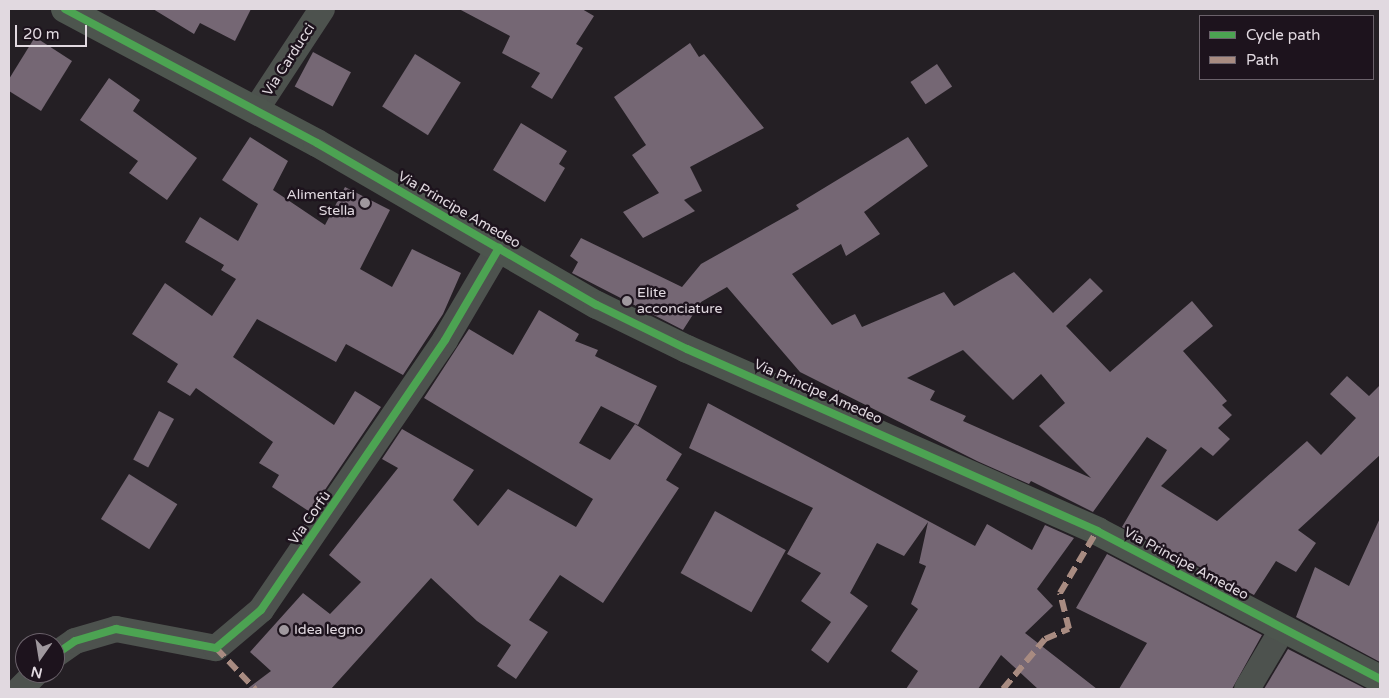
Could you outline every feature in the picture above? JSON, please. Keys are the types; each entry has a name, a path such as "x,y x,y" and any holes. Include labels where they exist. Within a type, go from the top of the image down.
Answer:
{"street":[{"name":"Via Principe Amedeo","path":"65,9 255,111 499,248 678,345 1096,531 1282,630 1380,679"},
{"name":"Via Carducci","path":"255,111 322,9"},
{"name":"Via Corfù","path":"65,648 76,641 116,629 216,648 261,610 445,340 499,248"},
{"path":"1247,689 1282,630"}],"building":[{"path":"153,9 251,9 235,41 200,23 194,34"},
{"path":"459,9 582,9 594,16 576,44 583,48 552,99 531,87 540,73 502,53 510,36"},
{"path":"35,37 72,61 41,111 9,91 9,79"},
{"path":"690,43 699,57 704,54 764,128 690,167 702,191 684,200 695,211 643,238 623,212 659,193 632,155 646,145 614,97"},
{"path":"313,52 351,72 333,107 295,86"},
{"path":"415,54 461,83 428,135 382,107"},
{"path":"937,64 952,86 926,104 910,82"},
{"path":"109,78 140,100 133,111 197,158 167,200 129,173 138,161 80,120"},
{"path":"521,123 567,151 559,164 565,168 545,202 493,170"},
{"path":"250,137 288,161 273,190 325,225 345,187 390,210 360,269 392,287 412,249 461,273 443,314 403,375 346,344 336,362 257,319 233,357 334,425 355,391 381,407 310,512 272,487 279,475 259,463 273,442 196,388 190,396 167,382 178,364 132,334 165,283 212,316 236,279 221,270 224,265 185,242 200,217 238,241 258,204 222,180"},
{"path":"908,137 928,166 864,212 880,234 846,256 841,244 792,274 832,325 855,314 862,327 944,292 954,306 1014,272 1053,313 1090,278 1103,291 1066,326 1110,372 1192,301 1213,326 1183,351 1227,401 1222,405 1232,415 1218,428 1230,439 1213,456 1201,447 1161,486 1217,521 1307,441 1321,455 1356,418 1330,394 1347,376 1369,396 1380,385 1380,455 1298,530 1316,543 1296,572 1276,561 1254,595 1122,527 1167,450 1147,437 1093,512 1031,481 1029,484 977,461 800,372 727,287 701,302 683,330 572,273 578,262 570,256 581,238 682,287 701,264 799,209 796,205","holes":["963,350 1013,400 1041,374 1065,403 1039,426 1091,478 963,421 966,416 930,400 935,391 907,378"]},
{"path":"539,310 579,334 575,341 598,350 595,356 657,386 638,425 601,406 579,443 610,460 635,424 682,454 666,480 679,488 603,603 560,575 529,620 548,632 516,679 497,666 511,645 477,621 431,578 331,689 247,689 271,671 250,652 303,593 330,614 361,582 329,555 398,468 382,459 402,429 474,470 453,500 478,526 508,489 576,527 593,499 424,398 469,329 513,355"},
{"path":"708,403 975,546 987,524 1032,550 1045,525 1074,538 1037,589 1053,606 1025,633 1097,689 1038,689 1001,655 978,689 906,689 918,671 891,651 918,609 911,604 926,566 919,563 928,522 904,556 877,543 850,593 868,606 828,663 811,650 831,622 801,601 821,573 787,554 813,508 689,448"},
{"path":"159,411 174,419 148,468 133,460"},
{"path":"129,474 177,504 149,549 101,519"},
{"path":"715,511 786,550 751,612 681,573"},
{"path":"1380,518 1380,662 1296,617 1315,567 1349,586"},
{"path":"1107,554 1262,635 1232,689 1119,689 1147,643 1076,608"},
{"path":"1288,649 1366,689 1264,689"}],"marked path":[{"path":"1003,689 1045,639 1069,629 1060,593 1097,531"},
{"path":"216,648 255,689"}],"cycle path":[{"path":"65,9 317,143 597,305 687,349 1097,531 1380,679"},
{"path":"65,648 75,641 116,629 216,648 261,610 445,340 499,248"}],"place":[{"name":"Alimentari Stella","path":"365,203"},
{"name":"Elite acconciature","path":"627,301"},
{"name":"Idea legno","path":"284,630"}]}
